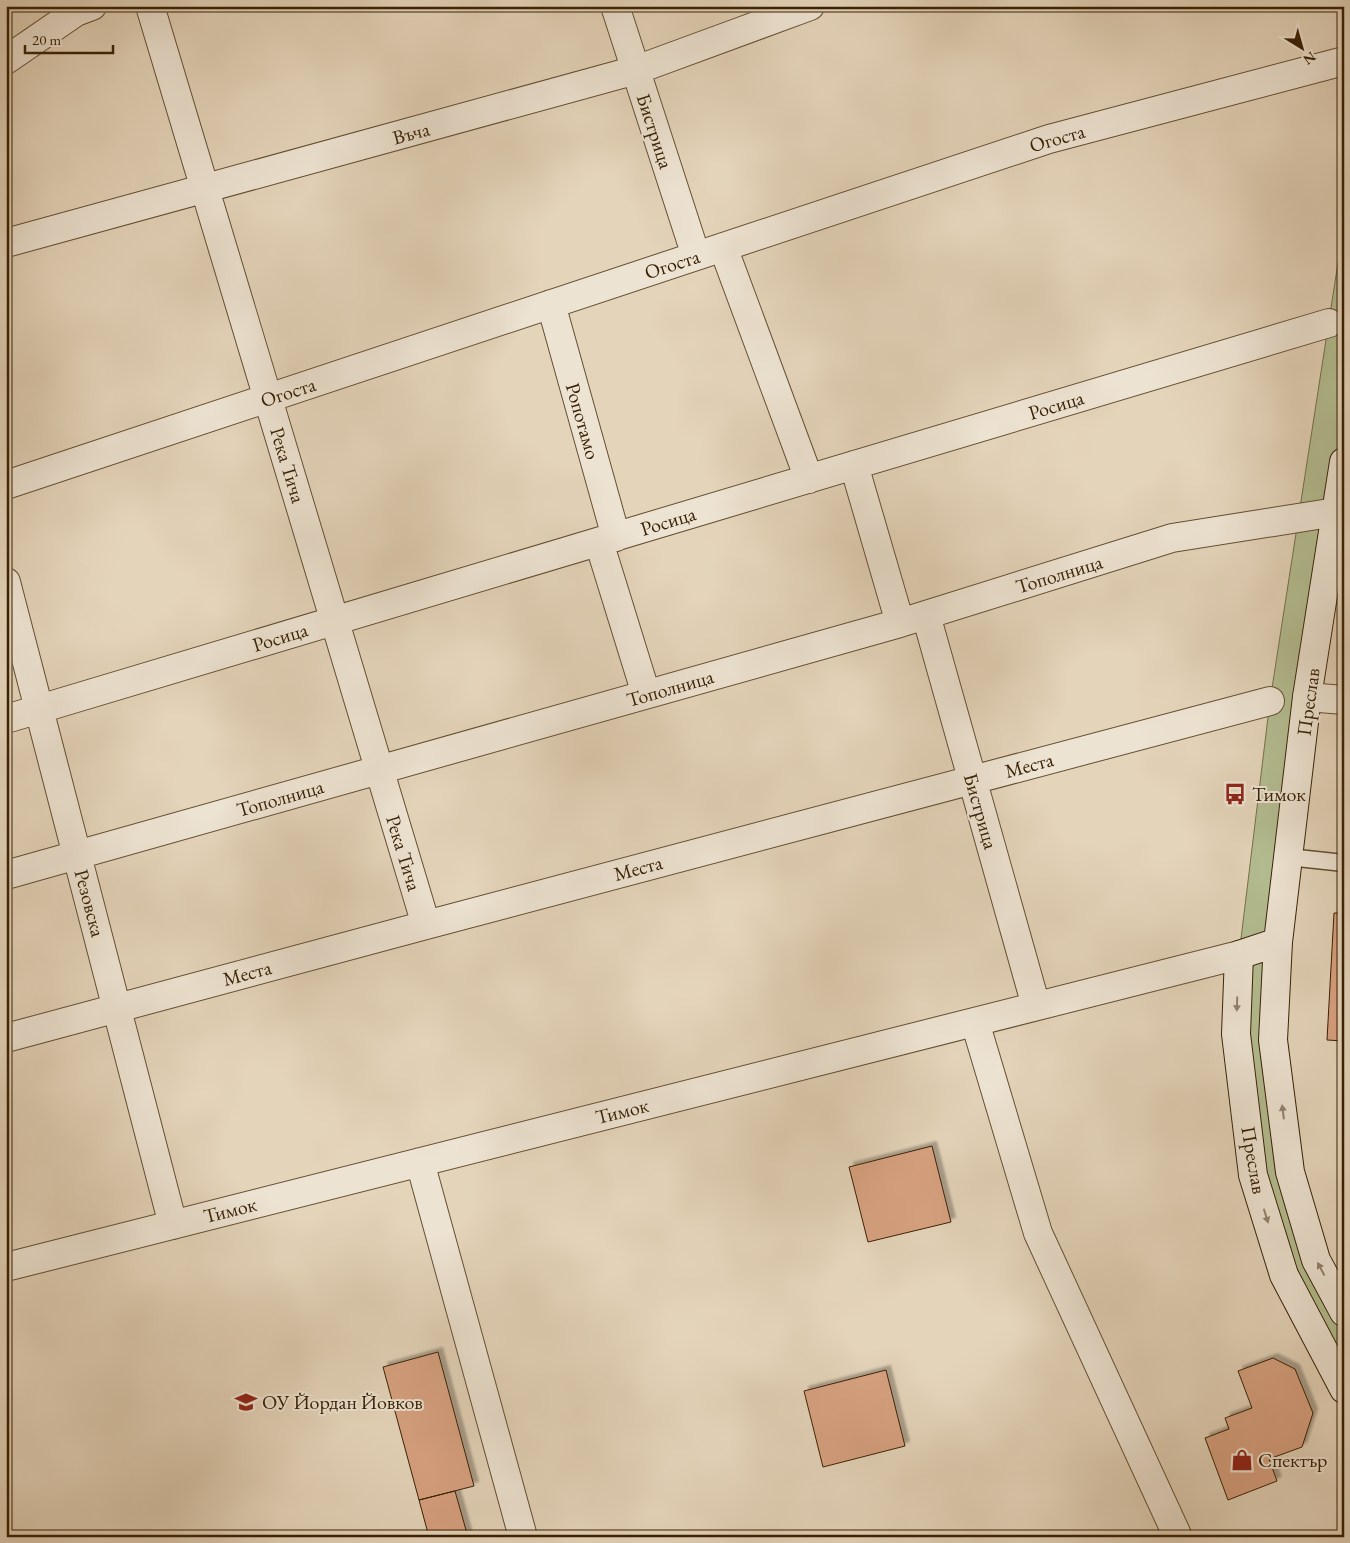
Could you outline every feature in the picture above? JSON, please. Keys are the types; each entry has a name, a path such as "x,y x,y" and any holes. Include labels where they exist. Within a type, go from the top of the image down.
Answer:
{"street":[{"path":"6,60 76,12 92,6"},
{"name":"Река Тича","path":"150,6 426,925"},
{"name":"Бистрица","path":"615,6 696,256"},
{"name":"Въча","path":"6,243 636,70 810,6"},
{"name":"Огоста","path":"6,485 1049,139 1344,61"},
{"path":"723,247 809,479"},
{"name":"Ропотамо","path":"551,304 646,694"},
{"name":"Росица","path":"6,719 1329,323"},
{"name":"Преслав","path":"1344,462 1308,697 1288,857 1278,942 1273,1040 1290,1172 1316,1260 1344,1312"},
{"path":"854,465 900,623"},
{"name":"Тополница","path":"6,875 900,623 1172,538 1336,512"},
{"name":"Резовска","path":"6,582 173,1225"},
{"name":"Бистрица","path":"926,615 1036,1006"},
{"path":"1308,697 1344,700"},
{"name":"Места","path":"6,1038 1270,701"},
{"path":"1239,955 1278,942"},
{"name":"Преслав","path":"1239,955 1236,1034 1253,1175 1284,1275 1344,1389"},
{"name":"Тимок","path":"6,1267 1239,955"},
{"path":"975,1022 1038,1233 1178,1537"},
{"path":"420,1162 523,1537"}],"lane":[{"path":"1288,857 1344,863"}],"green space":[{"path":"1344,224 1344,462 1278,942 1290,1173 1344,1312 1344,1389 1253,1175 1239,955 1270,701"}],"building":[{"path":"1334,913 1344,913 1344,1041 1327,1040"},
{"path":"932,1146 951,1222 868,1242 849,1167"},
{"path":"438,1352 474,1486 419,1500 383,1367"},
{"path":"1273,1358 1295,1369 1313,1413 1302,1447 1269,1459 1277,1481 1228,1500 1205,1438 1229,1429 1225,1418 1252,1408 1238,1371"},
{"path":"886,1370 905,1446 823,1467 804,1391"},
{"path":"455,1491 468,1537 429,1537 419,1500"}],"place":[{"name":"Тимок","path":"1235,794"},
{"name":"ОУ Йордан Йовков","path":"246,1402"},
{"name":"Спектър","path":"1242,1460"}]}
